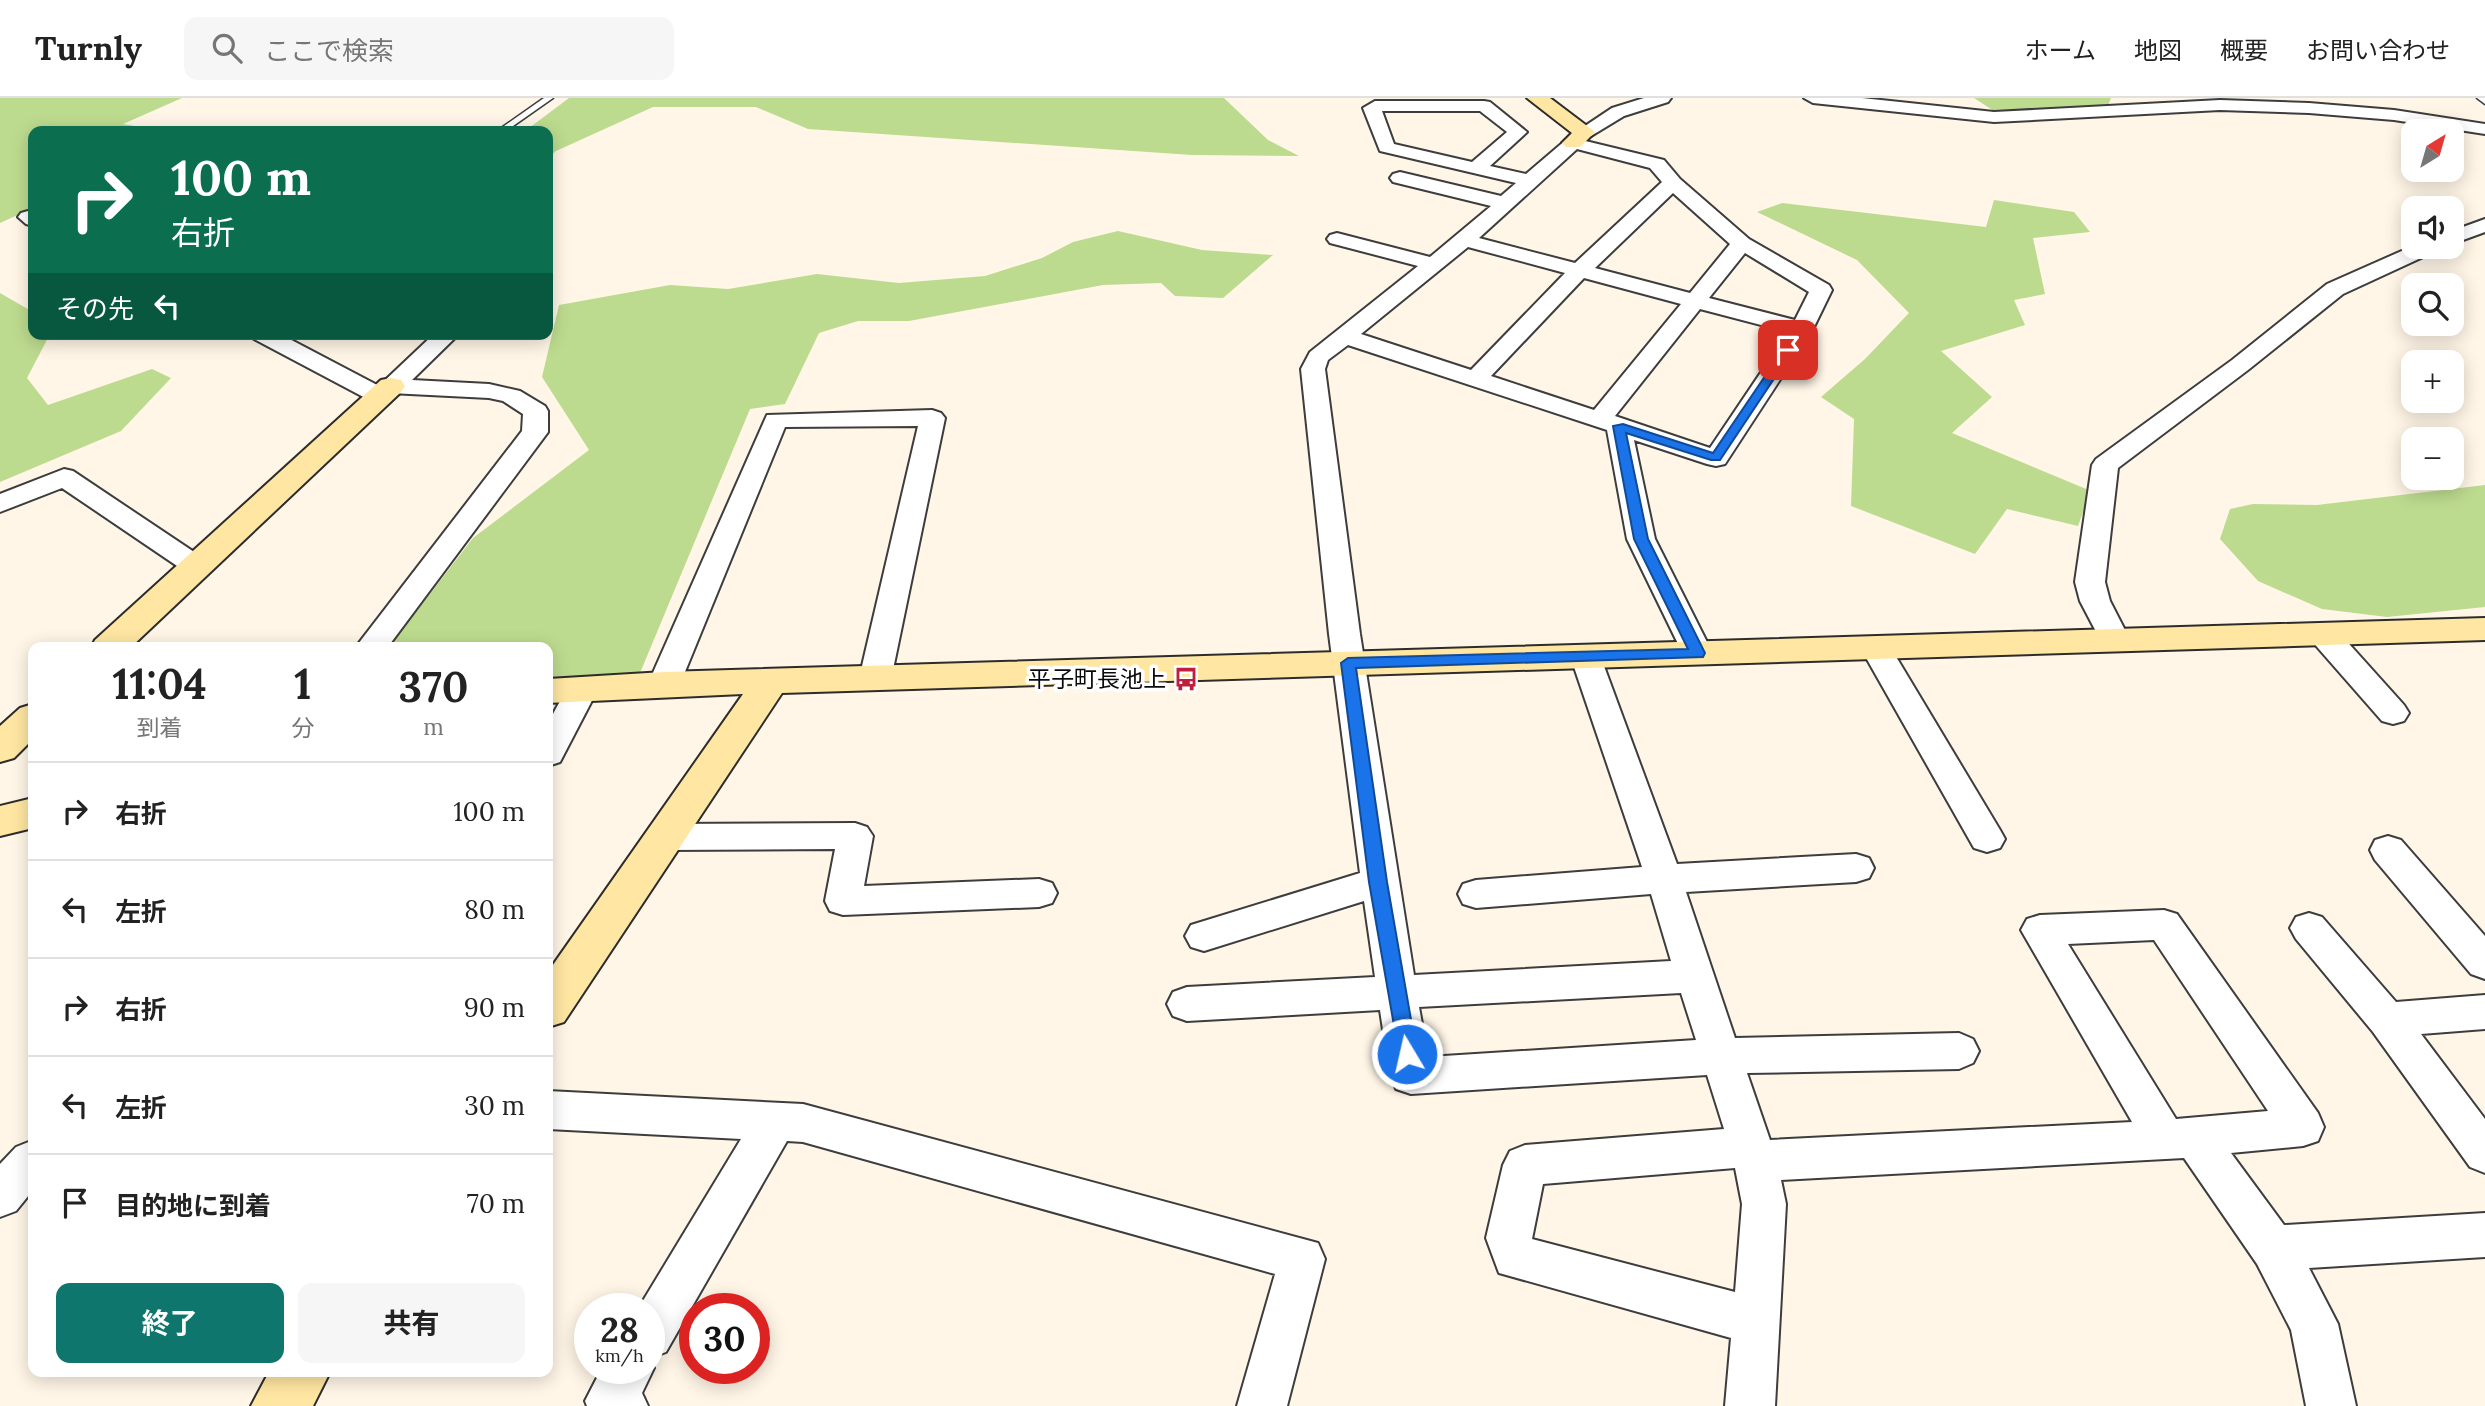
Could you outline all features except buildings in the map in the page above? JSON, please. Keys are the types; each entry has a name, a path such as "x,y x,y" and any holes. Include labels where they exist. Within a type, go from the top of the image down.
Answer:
{"street":[{"path":"1345,336 1716,458 1802,329 1821,290 1742,243 1673,183 1657,164 1579,138 1537,98"},
{"path":"1662,98 1618,112 1579,138 1464,240 1318,357 1313,369 1332,552 1378,882 1411,1076 1721,1056 1959,1051"},
{"path":"1813,98 1994,117 2220,105 2309,108 2394,115 2485,129"},
{"path":"1476,169 1518,132 1484,106 1372,108 1387,147 1476,169 1530,181"},
{"path":"1400,178 1504,203"},
{"path":"1475,379 1580,270 1673,183"},
{"path":"2464,233 2485,225"},
{"path":"1337,239 1433,264"},
{"path":"1464,240 1802,329"},
{"path":"1609,423 1742,243"},
{"path":"2114,638 2095,601 2090,582 2105,465 2240,365 2335,289 2402,259"},
{"path":"275,340 386,391 489,391 511,396 536,411 535,432 375,642"},
{"path":"114,642 441,340"},
{"path":"664,684 776,421 932,418 875,679"},
{"path":"1609,423 1641,539 1698,653"},
{"path":"0,504 64,477 196,566"},
{"path":"553,735 565,690 664,684 1586,658 2114,638 2485,629"},
{"path":"2322,633 2393,713"},
{"path":"1875,647 1987,839"},
{"path":"1586,658 1664,879 1752,1154 1764,1204 1751,1406"},
{"path":"553,993 561,968 665,837 771,682"},
{"path":"2,742 28,721"},
{"path":"0,821 28,814"},
{"path":"665,837 855,836 844,901 1039,893"},
{"path":"2388,850 2485,963"},
{"path":"1476,894 1664,879 1856,868"},
{"path":"1204,936 1378,882"},
{"path":"1756,1321 1515,1257 1509,1238 1525,1165 2180,1139 2303,1127 2164,925 2040,930 2180,1139 2273,1248 2314,1324 2331,1406"},
{"path":"2309,928 2387,1020 2485,1153"},
{"path":"1187,1004 1396,990 1695,976"},
{"path":"2387,1020 2485,1012"},
{"path":"553,1110 803,1123 1302,1259 1262,1406"},
{"path":"665,1308 775,1122"},
{"path":"0,1196 22,1160"},
{"path":"2273,1248 2485,1235"},
{"path":"280,1406 299,1377"},
{"path":"620,1384 610,1401 623,1406"}],"lane":[{"path":"507,126 549,98"},
{"path":"2481,98 2485,102"}],"green space":[{"path":"0,98 182,98 123,124 135,126 28,126 28,210 0,223"},
{"path":"569,98 1224,98 1268,140 1299,156 1192,155 808,129 756,107 653,107 553,154 553,126 532,126"},
{"path":"1974,98 2111,98 2107,108 1997,113"},
{"path":"1994,200 2074,212 2090,232 2033,238 2045,294 2014,300 2025,325 1941,351 1992,397 1952,433 2091,491 2078,526 2007,509 1975,554 1851,506 1854,419 1821,397 1865,359 1909,313 1857,260 1757,212 1782,203 1986,227"},
{"path":"1118,231 1202,250 1273,255 1223,298 1175,296 1161,283 1103,285 909,321 858,321 819,333 785,404 750,409 640,673 553,679 553,642 393,642 473,538 589,450 542,377 551,340 553,340 559,305 670,285 728,289 817,274 899,283 985,276 1042,258 1073,242"},
{"path":"0,293 28,309 28,340 47,340 27,378 48,405 152,369 171,378 121,431 0,482"},
{"path":"2485,485 2485,607 2387,617 2322,609 2258,581 2220,539 2230,509 2253,504 2317,505 2443,490 2464,490 2464,488"}],"place":[{"name":"平子町長池上","path":"1186,679"}],"route":[{"path":"1407,1054 1378,882 1348,663 1698,653 1641,539 1619,426 1716,458 1788,350"}]}
